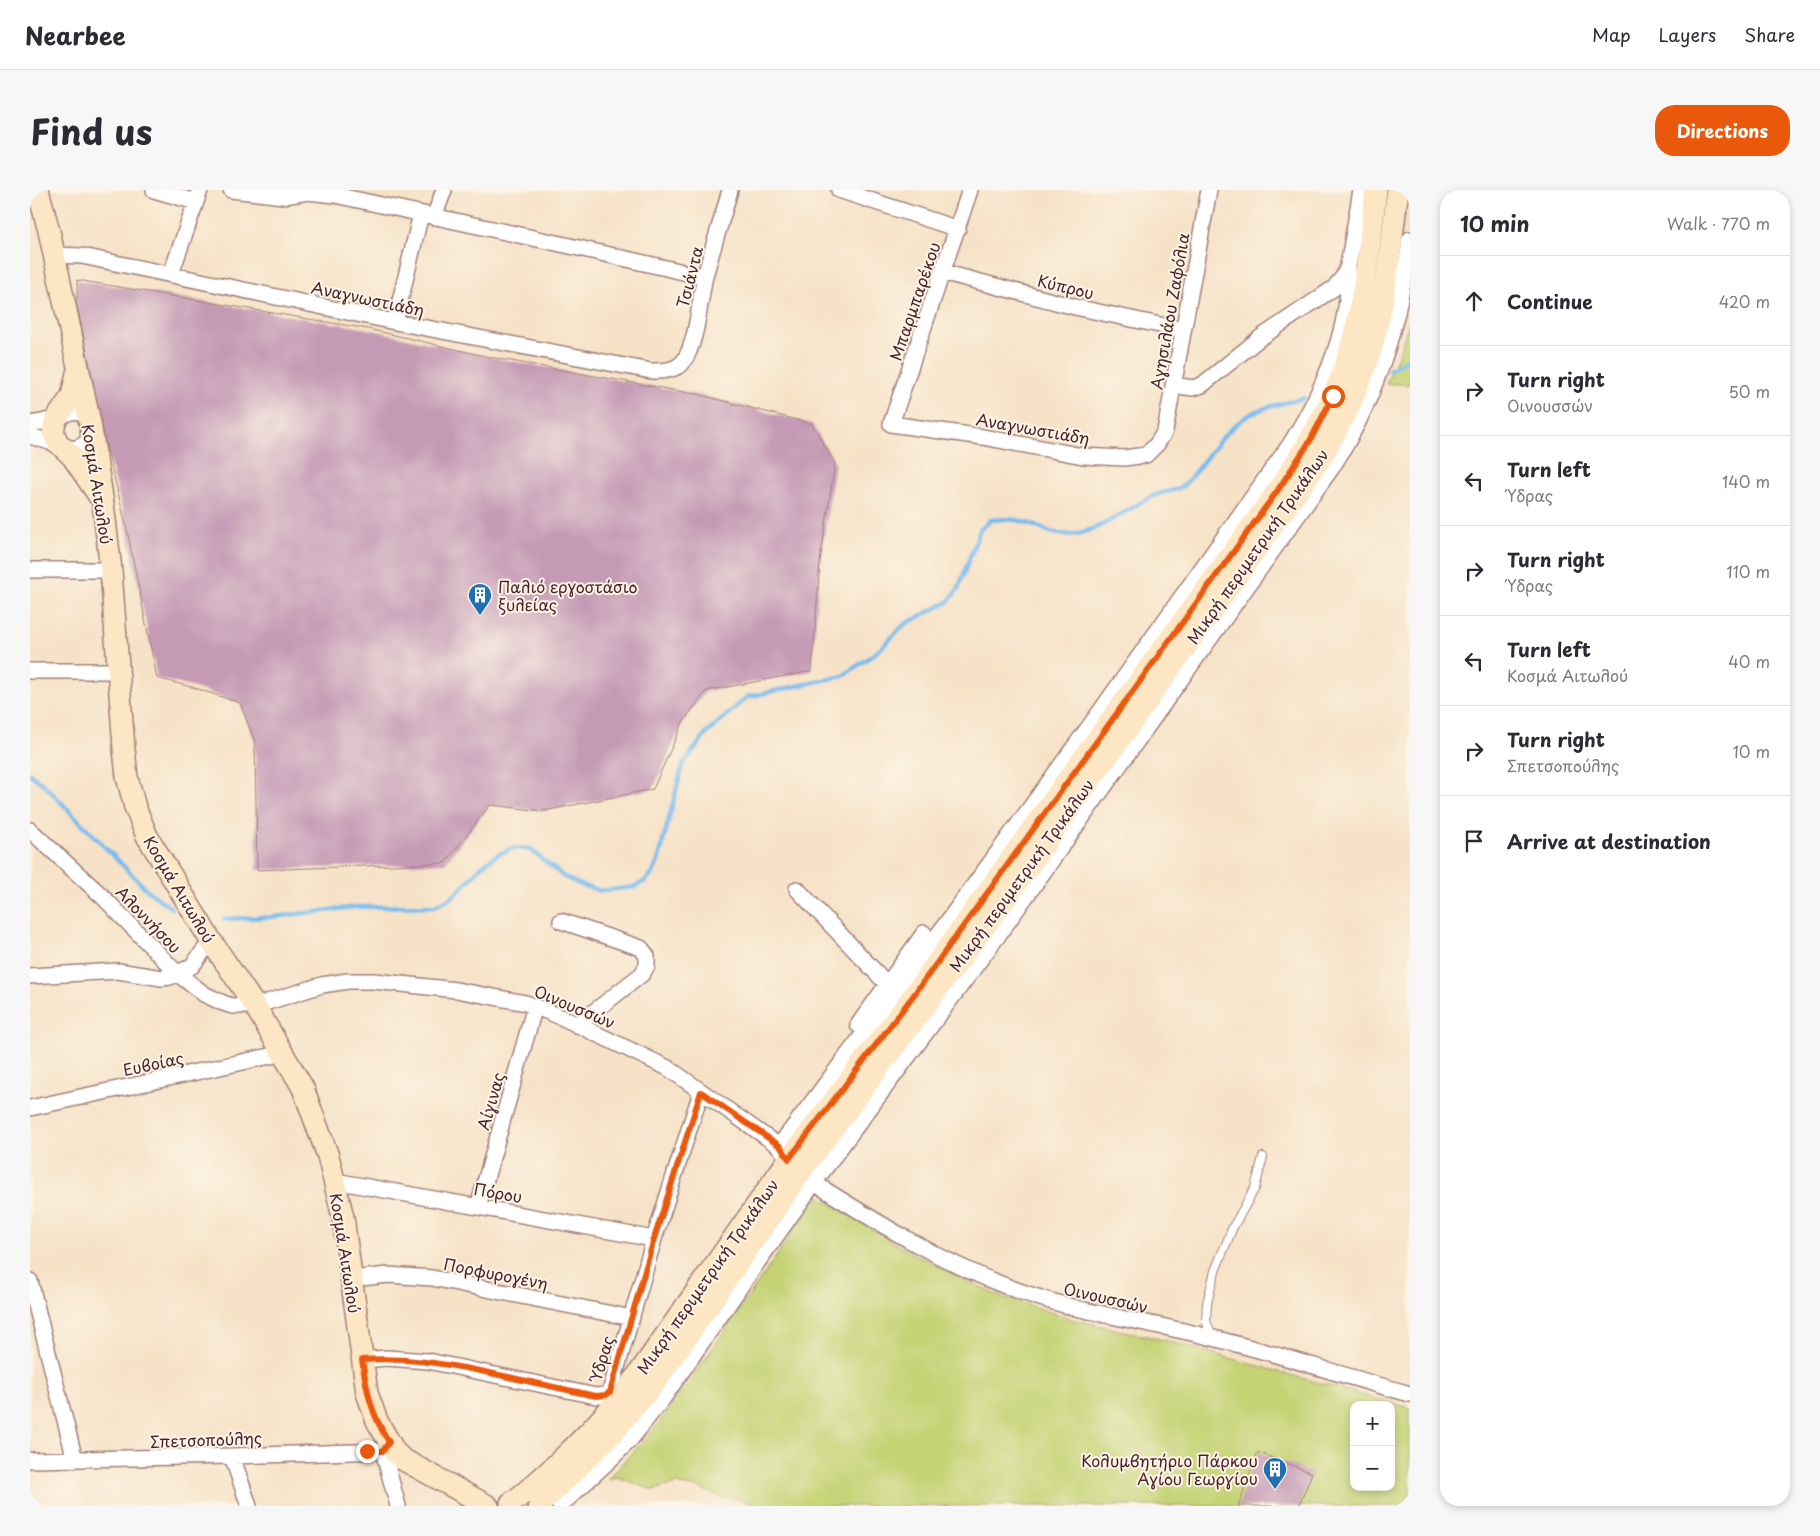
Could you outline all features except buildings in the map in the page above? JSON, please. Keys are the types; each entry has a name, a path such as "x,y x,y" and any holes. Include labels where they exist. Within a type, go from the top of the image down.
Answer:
{"main road":[{"name":"Κοσμά Αιτωλού","path":"38,190 44,208 54,255 90,429 103,503 111,570 127,777 134,807 147,836 211,941 284,1052 303,1088 319,1128 335,1181 342,1217 367,1393 386,1446 402,1459 488,1506"},
{"name":"Μικρή περιμετρική Τρικάλων","path":"509,1505 536,1484 618,1401 671,1329 781,1149 919,988 1278,490 1310,441 1340,379 1350,348 1364,279 1376,190"},
{"name":"Μικρή περιμετρική Τρικάλων","path":"539,1506 610,1436 650,1389 806,1165 996,913 1317,464 1342,420 1368,361 1386,282 1398,190"},
{"path":"77,367 75,390 56,421 53,432 54,438 72,456 103,503"}],"street":[{"path":"154,190 198,196 171,274"},
{"path":"231,190 284,196 308,192 336,192 428,215 705,277"},
{"path":"395,322 428,215 444,190"},
{"name":"Τσιάντα","path":"675,368 684,360 689,349 705,277 730,190"},
{"path":"842,190 958,229"},
{"name":"Μπαρμπαρέκου","path":"891,424 970,190"},
{"name":"Αγησιλάου Ζαφόλια","path":"1161,438 1165,430 1209,190"},
{"path":"781,1149 1104,706 1286,450 1314,400 1332,356 1343,318 1349,285 1348,266 1361,190"},
{"path":"560,1506 630,1440 654,1410 814,1183 998,937 1295,522 1344,450 1358,425 1372,392 1391,337 1401,299 1410,239"},
{"name":"Αναγνωστιάδη","path":"54,255 82,256 395,322 651,372 662,372 675,368"},
{"path":"1173,385 1193,388 1207,382 1271,330 1334,288 1348,266"},
{"name":"Κύπρου","path":"942,272 1075,307 1183,330"},
{"path":"30,424 64,413 76,412 82,414 90,429 84,445 79,448 68,449 30,436"},
{"name":"Αναγνωστιάδη","path":"891,424 983,437 1083,456 1124,458 1146,455 1161,438"},
{"path":"30,570 111,570"},
{"path":"30,671 118,671"},
{"name":"Αλοννήσου","path":"30,830 102,896 178,974 204,994 223,1003 232,1006 255,1006"},
{"path":"798,889 887,984"},
{"path":"561,920 632,944 641,948 647,956 647,966 642,974 577,1025"},
{"path":"781,1149 887,984 924,933"},
{"path":"30,976 118,971 162,978 178,974 192,966 211,941"},
{"name":"Οινουσσών","path":"255,1006 322,984 374,981 456,990 535,1006 668,1068 781,1149"},
{"name":"Αίγινας","path":"478,1206 535,1006"},
{"name":"Ευβοίας","path":"30,1108 284,1052"},
{"name":"Ύδρας","path":"362,1360 387,1358 428,1361 596,1396 606,1395 610,1392 654,1239 701,1092"},
{"name":"Πόρου","path":"335,1181 654,1239"},
{"name":"Οινουσσών","path":"814,1183 941,1258 1011,1288 1054,1303 1212,1337 1410,1394"},
{"name":"Πορφυρογένη","path":"352,1279 388,1276 432,1278 632,1318"},
{"path":"30,1281 32,1296 75,1460"},
{"path":"386,1446 398,1506"},
{"name":"Σπετσοπούλης","path":"30,1460 232,1456 386,1446"},
{"path":"232,1456 249,1506"}],"lane":[{"path":"1212,1337 1206,1322 1207,1303 1215,1271 1233,1227 1255,1188 1263,1157"}],"green space":[{"path":"1410,319 1410,384 1386,384 1400,351"},
{"path":"818,1196 906,1250 994,1294 1075,1320 1164,1340 1385,1401 1350,1401 1350,1491 1395,1491 1395,1404 1410,1408 1410,1506 761,1506 736,1498 721,1497 699,1488 676,1484 653,1490 617,1477 609,1480 659,1423 720,1339"}],"waterway":[{"path":"1389,370 1410,358"},
{"path":"224,919 273,917 356,907 435,906 457,893 483,865 497,855 513,848 530,849 564,877 581,885 601,891 634,887 645,881 653,873 658,861 683,764 707,733 747,697 843,676 878,651 905,624 948,602 958,589 980,530 990,520 1016,520 1052,533 1066,535 1096,528 1153,496 1182,487 1227,433 1243,419 1265,408 1304,398"},
{"path":"30,774 43,784 148,891 171,908"}],"place":[{"name":"Παλιό εργοστάσιο ξυλείας","path":"480,616"},
{"name":"Κολυμβητήριο Πάρκου Αγίου Γεωργίου","path":"1275,1490"}],"route":[{"path":"367,1451 383,1451 389,1442 371,1408 362,1360 387,1358 413,1359 500,1375 596,1396 606,1395 610,1392 654,1239 701,1092 780,1146 789,1159 913,996 1278,490 1317,430 1333,396"}]}
